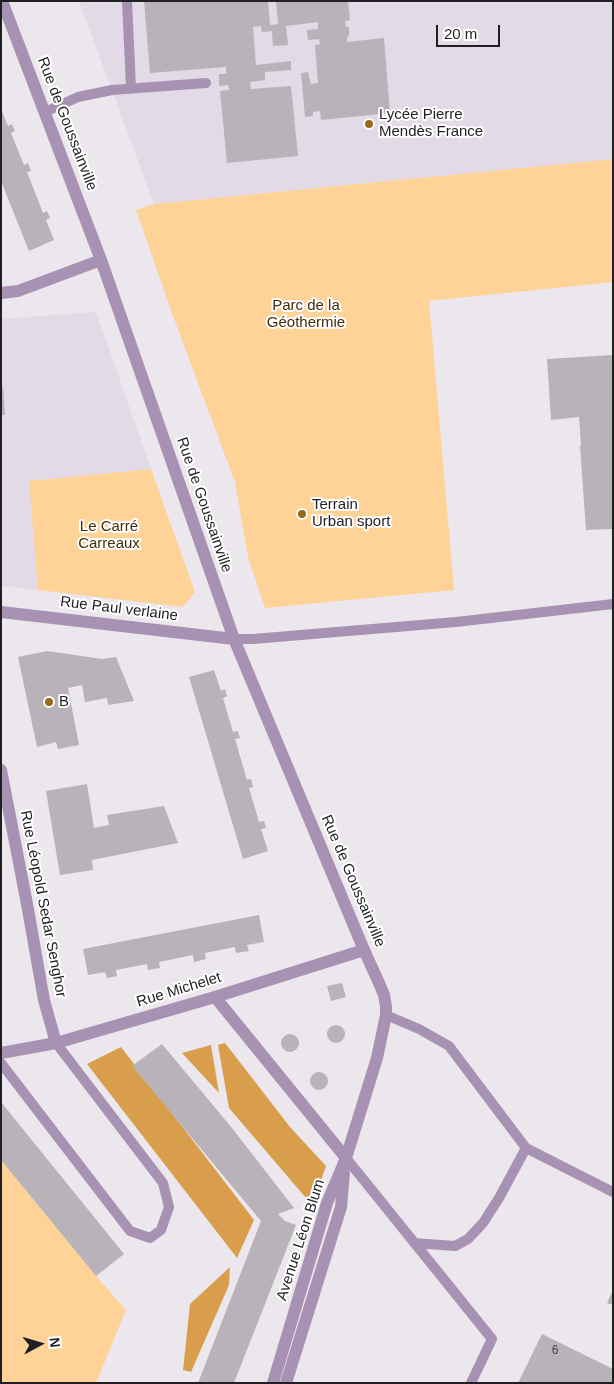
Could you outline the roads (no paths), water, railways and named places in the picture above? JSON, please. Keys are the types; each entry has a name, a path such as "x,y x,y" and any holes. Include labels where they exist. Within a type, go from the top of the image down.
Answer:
{"street":[{"name":"Rue de Goussainville","path":"2,1 101,260 234,639 384,995 386,1015 378,1058 346,1158"},
{"path":"1,293 18,291 101,260"},
{"name":"Rue Paul verlaine","path":"1,612 234,639"},
{"name":"Rue Léopold Sedar Senghor","path":"1,770 44,1000 56,1043"},
{"name":"Rue Michelet","path":"1,1053 56,1043 215,997 364,950"},
{"path":"215,997 346,1158"},
{"name":"Avenue Léon Blum","path":"273,1383 327,1202 346,1158"},
{"name":"Avenue Léon Blum","path":"286,1383 341,1207 346,1158"}],"lane":[{"path":"127,1 131,88"},
{"path":"45,112 78,97 112,90 206,83"},
{"path":"234,639 456,622 613,604"},
{"path":"386,1015 419,1029 449,1046 526,1148 613,1192"},
{"path":"1,1063 130,1231 150,1238 161,1230 170,1207 163,1183 56,1043"},
{"path":"414,1243 454,1246 468,1239 483,1223 526,1148"},
{"path":"346,1158 492,1339 470,1383"}],"place":[{"name":"Lycée Pierre Mendès France","path":"369,124"},
{"name":"Terrain Urban sport","path":"302,514"},
{"name":"B","path":"49,702"}],"park label":[{"name":"Parc de la Géothermie","path":"306,314"},
{"name":"Le Carré Carreaux","path":"109,536"}]}
